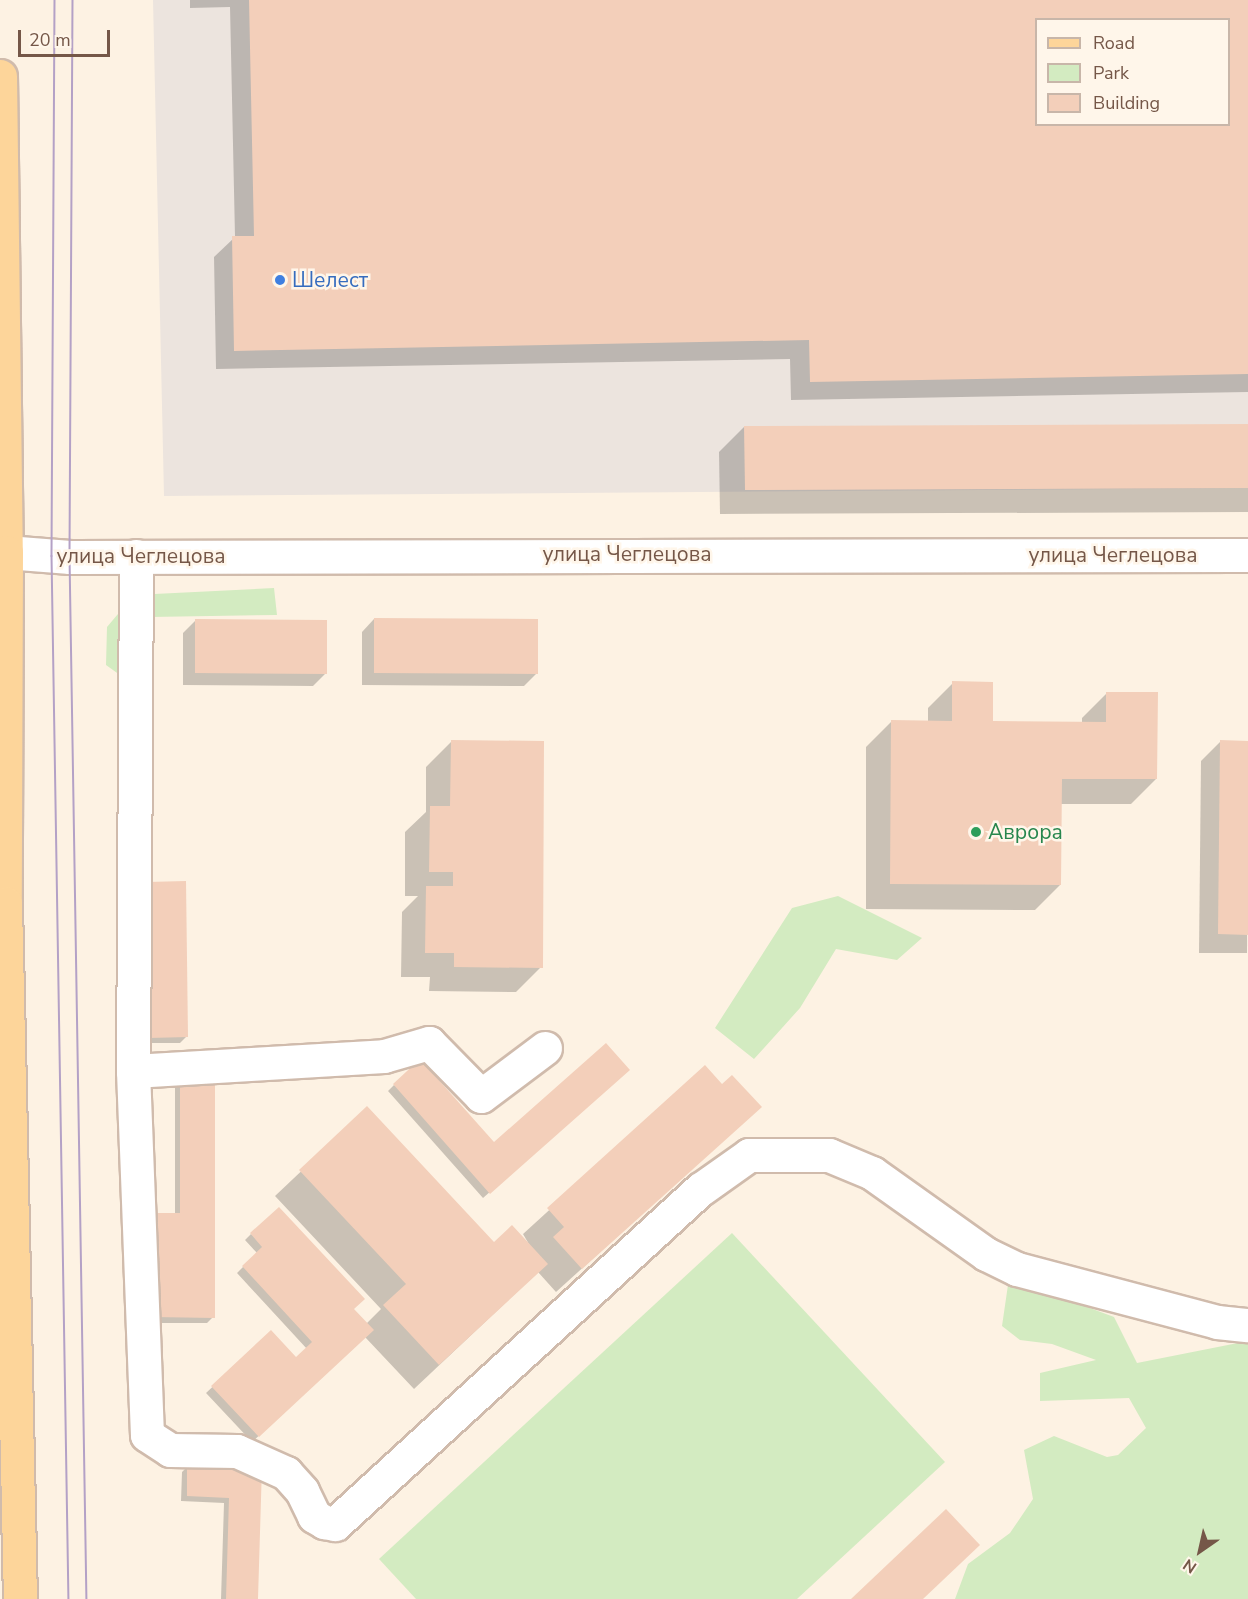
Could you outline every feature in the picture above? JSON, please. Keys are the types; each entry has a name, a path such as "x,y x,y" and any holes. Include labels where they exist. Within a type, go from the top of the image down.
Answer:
{"main road":[{"path":"0,76 9,1500 20,1599"}],"street":[{"name":"улица Чеглецова","path":"3,552 52,556 1248,555"},
{"path":"135,556 133,1071 147,1435 170,1450 237,1451 286,1473 302,1491 314,1516 324,1522 335,1524 701,1189 748,1155 829,1155 872,1173 986,1254 1017,1269 1217,1322 1248,1325"},
{"path":"133,1071 384,1056 429,1042 482,1096 545,1048"}],"shaded area":[{"path":"153,0 1248,0 1248,488 164,496"}],"green space":[{"path":"274,588 277,615 150,617 138,688 106,665 107,627 134,595"},
{"path":"838,896 922,938 897,960 836,949 800,1008 754,1059 715,1028 792,908"},
{"path":"732,1233 945,1462 797,1599 416,1599 379,1559"},
{"path":"1009,1278 1114,1317 1137,1363 1248,1341 1248,1599 955,1599 968,1564 1010,1533 1033,1499 1024,1450 1054,1436 1107,1457 1118,1455 1146,1428 1129,1398 1040,1401 1040,1373 1096,1360 1052,1344 1020,1340 1002,1326"}],"building":[{"path":"249,0 1248,0 1248,374 810,382 809,340 234,351 232,236 254,236"},
{"path":"1248,424 1248,488 745,490 744,426"},
{"path":"374,618 538,619 538,674 374,673"},
{"path":"195,619 327,620 327,674 195,673"},
{"name":"Аврора","path":"952,681 993,682 993,721 1106,722 1106,692 1158,692 1157,779 1062,779 1061,885 890,884 891,720 952,721"},
{"path":"451,740 544,741 543,968 454,967 454,953 425,953 426,886 453,886 453,872 429,872 430,806 450,806"},
{"path":"1220,740 1248,741 1248,935 1218,934"},
{"path":"186,881 188,1037 149,1038 147,882"},
{"path":"606,1043 630,1070 490,1194 393,1084 420,1059 494,1142"},
{"path":"705,1065 722,1084 732,1075 762,1107 582,1269 553,1237 564,1227 547,1208"},
{"path":"180,1072 215,1072 215,1318 153,1317 153,1213 180,1213"},
{"path":"367,1106 494,1242 512,1225 548,1264 439,1365 383,1305 406,1284 299,1170"},
{"path":"279,1207 365,1299 354,1309 374,1330 259,1437 211,1386 271,1330 296,1357 312,1342 242,1266 262,1247 250,1233"},
{"path":"187,1464 262,1466 258,1599 226,1599 229,1498 187,1496"},
{"path":"946,1509 980,1545 923,1599 851,1599"}],"tram line":[{"path":"55,0 52,556 69,1599"},
{"path":"73,0 70,557 87,1599"}],"place":[{"name":"Шелест","path":"280,280"},
{"name":"Аврора","path":"976,832"}]}
